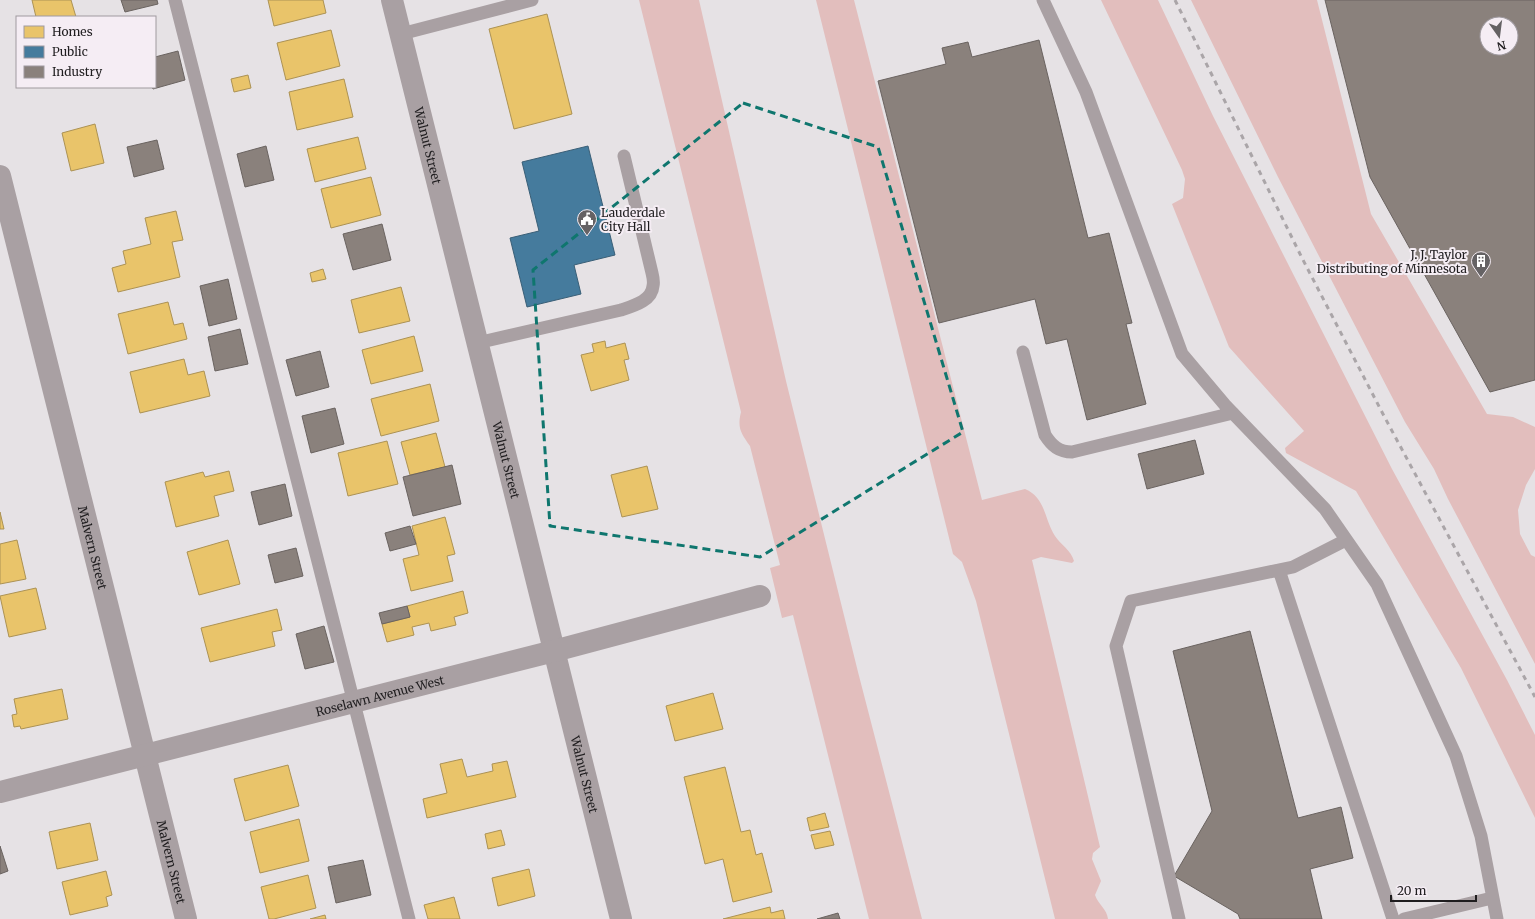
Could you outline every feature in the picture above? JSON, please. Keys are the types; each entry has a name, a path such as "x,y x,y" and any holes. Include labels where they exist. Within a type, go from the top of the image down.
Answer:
{"street":[{"name":"Walnut Street","path":"392,0 621,919"},
{"name":"Malvern Street","path":"0,176 186,919"},
{"name":"Roselawn Avenue West","path":"0,792 554,651 760,596"}],"lane":[{"path":"175,0 355,702 409,919"},
{"path":"400,34 532,0"},
{"path":"1043,0 1086,92 1182,354 1233,413 1325,509 1377,584 1456,756 1481,836 1496,919"},
{"path":"477,343 621,310 636,305 648,298 654,288 652,273 624,156"},
{"path":"1022,352 1045,435 1052,445 1066,452 1072,452 1233,413"},
{"path":"1179,919 1116,646 1132,601 1279,570 1293,566 1346,540"},
{"path":"1279,570 1393,919"},
{"path":"1404,919 1492,898"}],"highlighted area":[{"path":"743,103 878,147 963,432 760,557 550,526 533,270"}],"shaded area":[{"path":"639,0 699,0 786,381 858,672 922,919 869,919 793,615 782,618 770,568 780,565 750,446 744,437 739,422 741,412"},
{"path":"816,0 854,0 982,500 1025,489 1032,493 1041,503 1055,536 1073,557 1074,561 1072,563 1041,557 1032,560 1100,847 1093,853 1092,859 1101,881 1095,895 1106,912 1108,919 1055,919 976,601 962,562 953,554"},
{"path":"1101,0 1158,0 1213,116 1392,469 1507,680 1535,735 1535,818 1461,668 1356,491 1286,453 1285,448 1304,431 1229,347 1172,204 1183,198 1185,179 1182,170"},
{"path":"1191,0 1317,0 1371,214 1487,414 1513,417 1535,427 1535,469 1526,485 1518,510 1520,534 1531,555 1535,557 1535,664 1448,499 1434,469 1405,422 1278,177"}],"building: Homes":[{"path":"32,0 71,0 76,16 36,16"},
{"path":"268,0 323,0 326,13 274,26"},
{"path":"547,14 572,114 514,129 489,29"},
{"path":"331,30 340,66 286,80 277,43"},
{"path":"248,75 251,88 234,92 231,79"},
{"path":"344,79 353,117 297,130 289,92"},
{"path":"95,124 104,163 71,171 62,133"},
{"path":"358,137 366,169 315,182 307,149"},
{"path":"371,177 381,215 331,228 321,189"},
{"path":"176,211 183,240 172,242 180,277 118,292 112,268 126,264 123,251 151,244 145,218"},
{"path":"323,269 326,279 312,282 310,273"},
{"path":"401,287 410,321 359,333 351,300"},
{"path":"168,302 174,325 183,323 187,339 128,354 118,314"},
{"path":"414,336 423,371 371,384 362,350"},
{"path":"605,341 606,348 625,343 629,359 624,360 629,380 591,391 581,355 594,352 592,344"},
{"path":"184,359 188,375 204,371 210,396 140,413 130,372"},
{"path":"430,384 439,421 381,436 371,399"},
{"path":"436,433 445,467 410,475 401,442"},
{"path":"387,441 398,484 348,496 338,453"},
{"path":"647,466 658,509 622,517 611,475"},
{"path":"229,471 234,491 214,496 219,516 176,527 165,482 203,472 205,477"},
{"path":"0,512 4,529 0,529"},
{"path":"445,517 455,554 447,556 453,581 411,591 403,559 419,555 412,526"},
{"path":"17,540 26,579 0,584 0,544"},
{"path":"228,540 240,584 199,595 187,552"},
{"path":"36,588 46,629 9,637 0,596"},
{"path":"463,591 468,613 454,617 456,625 431,631 429,623 412,627 414,635 387,642 382,624 410,617 407,606"},
{"path":"277,609 282,630 272,632 275,646 210,662 201,628"},
{"path":"62,689 68,719 21,729 20,726 14,727 12,715 17,714 14,699"},
{"path":"713,693 723,729 675,741 666,706"},
{"path":"462,759 467,777 493,771 492,764 507,761 516,797 427,818 423,799 447,793 440,764"},
{"path":"288,765 299,806 245,821 234,779"},
{"path":"725,767 741,832 750,830 756,855 762,853 772,892 733,902 723,859 705,864 684,777"},
{"path":"825,813 829,827 810,831 807,818"},
{"path":"299,819 309,861 260,873 250,832"},
{"path":"90,823 98,860 57,869 49,832"},
{"path":"501,830 505,845 488,849 485,834"},
{"path":"830,831 834,845 815,849 811,835"},
{"path":"529,869 535,896 498,906 492,878"},
{"path":"106,871 112,895 106,897 108,906 70,915 62,882"},
{"path":"308,875 316,908 269,919 261,887"},
{"path":"454,897 460,919 428,919 424,905"},
{"path":"770,907 771,913 783,910 785,919 723,919"},
{"path":"325,915 326,919 310,919"}],"building: Public":[{"path":"588,146 615,255 574,265 581,294 527,307 510,238 539,231 522,162"}],"building: Industry":[{"path":"121,0 157,0 158,4 125,12"},
{"name":"J. J. Taylor Distributing of Minnesota","path":"1325,0 1535,0 1535,380 1490,392 1370,177"},
{"path":"1039,40 1088,238 1109,233 1132,323 1126,324 1146,404 1087,420 1067,339 1046,344 1035,299 939,323 878,81 946,64 942,48 968,42 972,57"},
{"path":"178,51 185,80 153,89 156,88 156,57"},
{"path":"157,140 164,169 134,177 127,147"},
{"path":"266,146 274,180 245,187 237,154"},
{"path":"382,224 391,260 353,270 343,234"},
{"path":"228,279 237,319 209,326 200,286"},
{"path":"240,329 248,364 215,371 208,337"},
{"path":"320,351 329,387 296,396 286,360"},
{"path":"335,408 344,444 311,453 302,416"},
{"path":"1195,440 1204,474 1147,489 1138,454"},
{"path":"452,465 461,504 413,516 403,477"},
{"path":"285,484 292,516 259,525 251,492"},
{"path":"410,526 416,544 390,551 385,533"},
{"path":"296,548 303,576 275,583 268,555"},
{"path":"407,606 410,617 382,624 379,613"},
{"path":"324,626 334,662 305,669 296,634"},
{"path":"1250,631 1298,818 1341,807 1353,858 1310,869 1322,919 1240,919 1238,914 1174,876 1212,811 1173,651"},
{"path":"0,846 8,871 0,874"},
{"path":"363,860 371,895 336,903 328,867"},
{"path":"838,913 840,919 817,919"}],"railway":[{"path":"1175,0 1302,258 1384,416 1535,697"}],"place":[{"name":"Lauderdale City Hall","path":"587,236"},
{"name":"J. J. Taylor Distributing of Minnesota","path":"1481,278"}]}
